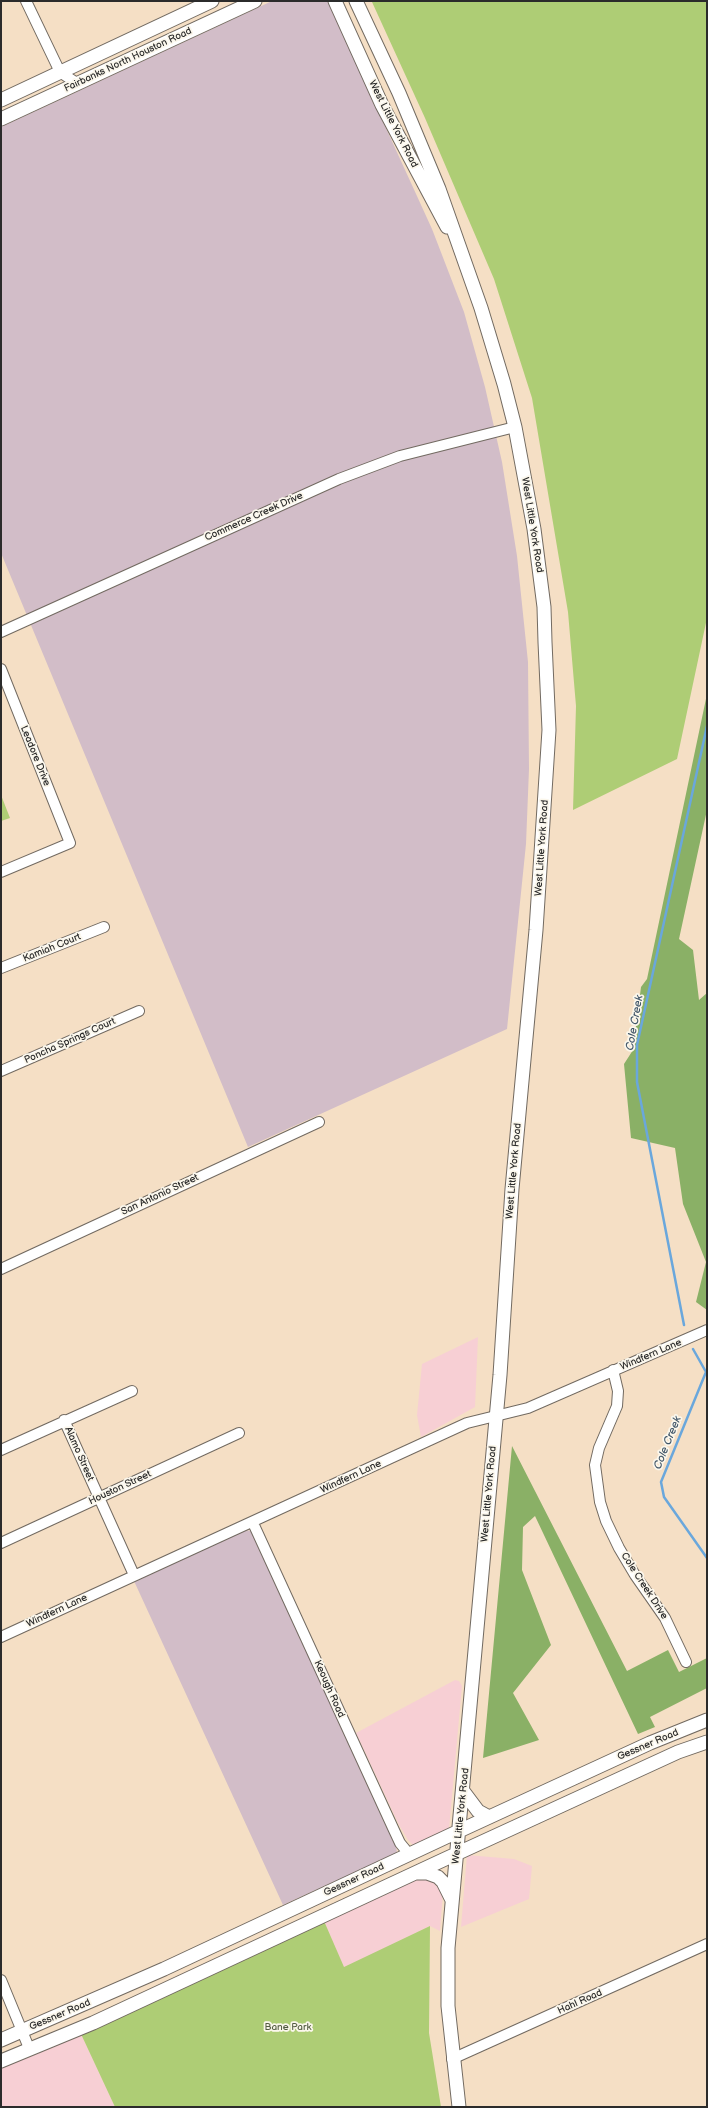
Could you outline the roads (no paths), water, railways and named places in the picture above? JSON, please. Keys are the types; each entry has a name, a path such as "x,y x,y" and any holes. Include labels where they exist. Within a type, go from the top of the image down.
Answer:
{"main road":[{"name":"Fairbanks North Houston Road","path":"1,100 212,1"},
{"name":"Fairbanks North Houston Road","path":"1,119 255,1"},
{"name":"West Little York Road","path":"335,1 382,105 443,220 458,244"},
{"name":"West Little York Road","path":"356,1 399,93 439,189 481,308 516,427 534,529 544,607 549,730 536,923 512,1190 496,1417 458,1853 448,1948 448,2006 452,2059 459,2107"},
{"path":"199,7 207,24"},
{"name":"Gessner Road","path":"1,2040 85,2005 489,1817 707,1720"},
{"path":"681,1731 689,1748"},
{"name":"Gessner Road","path":"1,2060 93,2022 458,1853 689,1748 707,1742"},
{"path":"586,1773 594,1791"},
{"path":"463,1791 478,1811 489,1817"},
{"path":"416,1873 427,1873 438,1877 443,1882 452,1900"},
{"path":"299,1905 308,1923"},
{"path":"164,1969 172,1986"},
{"path":"85,2005 93,2022"}],"street":[{"path":"26,1 60,72 78,84"},
{"name":"Commerce Creek Drive","path":"1,632 339,479 400,456 516,427"},
{"name":"Leadore Drive","path":"1,669 70,843 1,872"},
{"name":"Kamiah Court","path":"1,968 104,927"},
{"name":"Poncha Springs Court","path":"1,1071 139,1011"},
{"name":"San Antonio Street","path":"1,1269 318,1122"},
{"name":"Windfern Lane","path":"1,1637 134,1575 184,1555 467,1423 528,1408 707,1330"},
{"name":"Cole Creek Drive","path":"613,1370 618,1391 617,1406 599,1448 595,1465 600,1502 606,1521 619,1548 635,1575 665,1618 686,1662"},
{"path":"1,1450 64,1420 132,1391"},
{"name":"Alamo Street","path":"64,1420 98,1499 134,1575"},
{"name":"Houston Street","path":"1,1543 239,1433"},
{"name":"Keough Road","path":"253,1523 400,1843 409,1854"},
{"name":"Hahl Road","path":"452,2059 707,1944"},
{"path":"1,1980 29,2048"}],"waterway":[{"name":"Cole Creek","path":"684,1325 637,1082 637,1045 707,726"},
{"name":"Cole Creek","path":"693,1349 706,1372 661,1482 664,1497 707,1558"}],"park label":[{"name":"Bane Park","path":"288,2027"}]}
